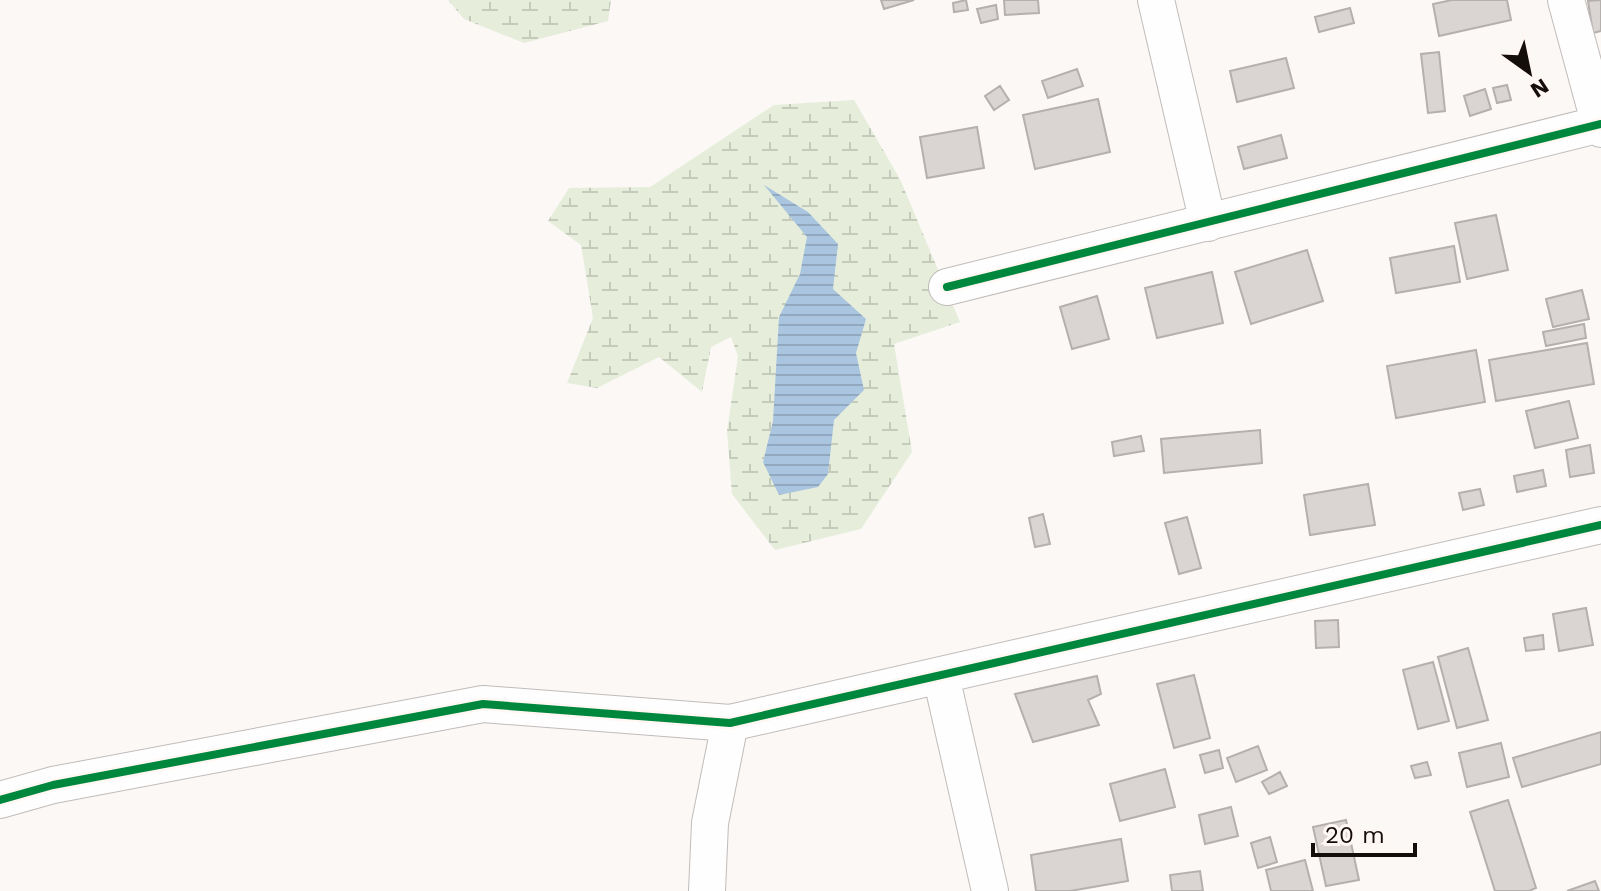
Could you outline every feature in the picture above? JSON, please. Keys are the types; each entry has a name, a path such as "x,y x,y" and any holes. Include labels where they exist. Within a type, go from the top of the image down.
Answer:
{"street":[{"path":"1156,0 1208,223"},
{"path":"947,287 1601,126 1566,0"},
{"path":"0,800 53,785 483,704 730,723 1601,525"},
{"path":"941,676 990,891"},
{"path":"707,891 710,823 730,723"}],"green space":[{"path":"448,0 611,0 608,21 524,43 464,19"},
{"path":"854,100 900,179 960,322 894,344 912,452 861,529 775,550 732,494 727,431 738,356 731,337 711,347 702,392 659,357 597,388 567,383 593,318 581,245 548,221 569,188 650,187 774,105"}],"water":[{"path":"764,185 808,212 838,244 833,289 866,319 856,353 864,390 834,420 828,474 818,487 779,495 763,462 773,421 779,317 800,274 807,237"}],"building":[{"path":"881,0 914,0 884,9"},
{"path":"966,0 968,10 954,12 953,3"},
{"path":"1004,0 1038,0 1039,13 1005,15"},
{"path":"1452,0 1507,0 1511,20 1439,36 1433,4"},
{"path":"1601,0 1601,31 1593,33 1588,1"},
{"path":"996,5 998,19 981,23 977,9"},
{"path":"1350,8 1354,23 1319,32 1315,17"},
{"path":"1439,52 1445,111 1428,113 1421,54"},
{"path":"1286,58 1294,88 1237,102 1230,71"},
{"path":"1077,69 1083,86 1048,98 1042,81"},
{"path":"1507,85 1511,100 1497,103 1493,88"},
{"path":"1000,86 1009,100 994,110 985,96"},
{"path":"1485,89 1491,109 1470,116 1464,96"},
{"path":"1098,99 1110,152 1035,169 1023,115"},
{"path":"977,127 984,168 927,178 920,137"},
{"path":"1281,135 1287,158 1244,169 1238,147"},
{"path":"1496,215 1508,270 1467,279 1455,223"},
{"path":"1454,246 1460,282 1396,293 1390,258"},
{"path":"1307,250 1323,301 1251,324 1235,272"},
{"path":"1212,272 1223,323 1157,338 1145,288"},
{"path":"1582,290 1589,319 1553,327 1546,299"},
{"path":"1097,296 1109,339 1072,349 1060,307"},
{"path":"1584,324 1586,338 1546,346 1543,332"},
{"path":"1587,343 1594,384 1496,401 1489,360"},
{"path":"1476,350 1485,402 1396,418 1387,366"},
{"path":"1569,401 1578,438 1535,448 1526,411"},
{"path":"1260,430 1262,463 1164,473 1161,439"},
{"path":"1141,436 1144,451 1114,456 1112,442"},
{"path":"1590,445 1594,473 1570,477 1566,450"},
{"path":"1543,470 1546,486 1517,492 1514,476"},
{"path":"1368,484 1375,525 1310,535 1304,495"},
{"path":"1480,489 1484,505 1463,510 1459,493"},
{"path":"1043,514 1050,544 1035,547 1029,518"},
{"path":"1187,517 1201,568 1179,574 1165,523"},
{"path":"1586,608 1593,645 1559,651 1553,614"},
{"path":"1338,620 1339,647 1316,648 1315,621"},
{"path":"1543,635 1544,649 1526,651 1524,638"},
{"path":"1468,648 1488,720 1457,728 1438,657"},
{"path":"1433,662 1449,721 1418,729 1403,670"},
{"path":"1194,675 1210,738 1174,748 1157,684"},
{"path":"1097,676 1101,694 1088,700 1099,725 1033,742 1015,694"},
{"path":"1601,732 1601,764 1522,787 1513,758"},
{"path":"1501,743 1509,777 1467,787 1459,753"},
{"path":"1258,746 1267,770 1236,782 1227,758"},
{"path":"1219,750 1223,768 1205,773 1200,755"},
{"path":"1427,762 1431,775 1415,778 1411,766"},
{"path":"1165,769 1175,807 1120,821 1110,784"},
{"path":"1280,772 1287,786 1269,794 1262,782"},
{"path":"1508,800 1536,888 1529,891 1495,891 1470,812"},
{"path":"1231,807 1238,836 1205,844 1199,815"},
{"path":"1346,820 1359,880 1326,886 1313,827"},
{"path":"1270,837 1277,862 1258,868 1251,843"},
{"path":"1121,839 1128,881 1070,891 1036,891 1031,855"},
{"path":"1305,860 1313,891 1271,891 1266,870"},
{"path":"1200,871 1203,891 1172,891 1170,875"},
{"path":"1595,881 1599,891 1567,891"}],"cycle path":[{"path":"947,287 1601,124"},
{"path":"0,800 53,785 483,704 730,723 1601,525"}]}
